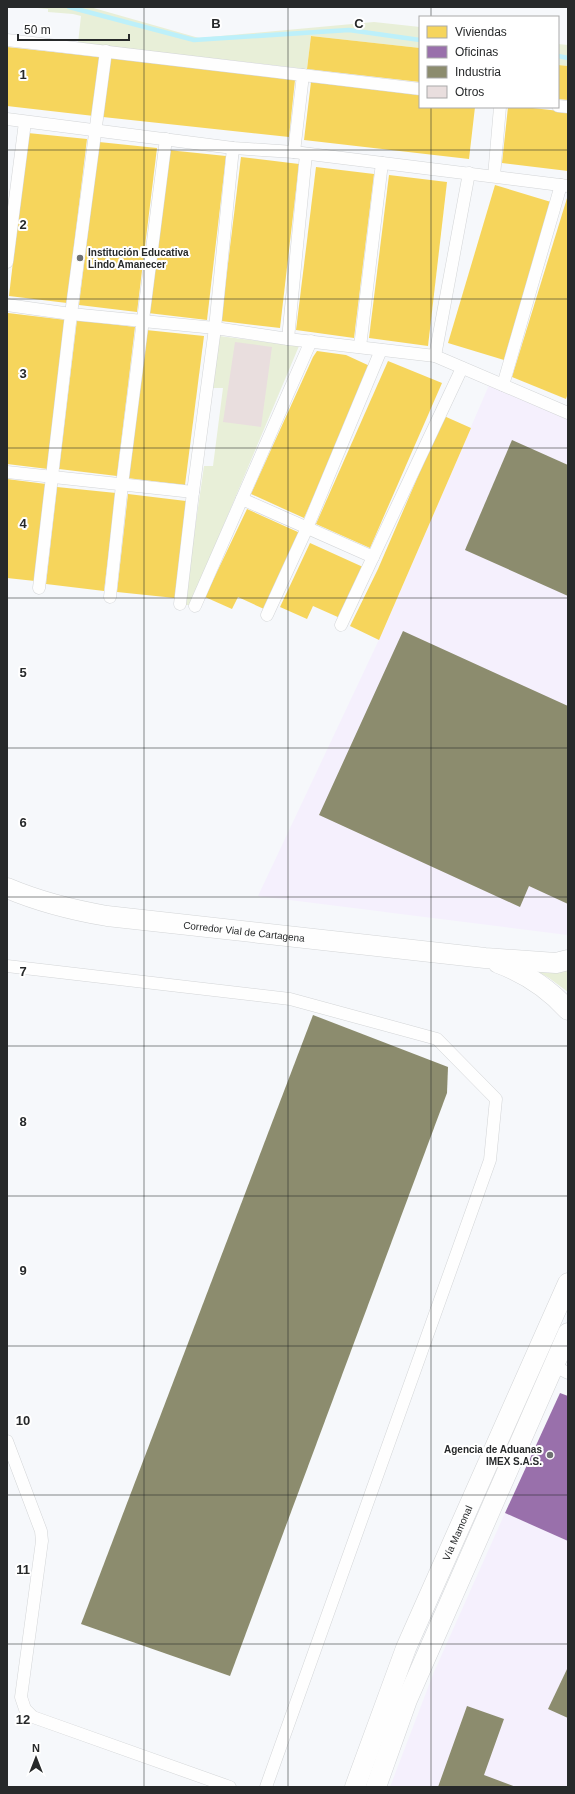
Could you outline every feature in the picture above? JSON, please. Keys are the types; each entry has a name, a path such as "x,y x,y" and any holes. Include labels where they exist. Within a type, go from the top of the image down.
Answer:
{"main road":[{"name":"Corredor Vial de Cartagena","path":"7,888 31,898 68,909 107,916 485,958 556,963 568,960"},
{"name":"Corredor Vial de Cartagena","path":"485,958 513,968 538,984 568,1010"},
{"name":"Vía Mamonal","path":"355,1787 406,1648 568,1283"},
{"path":"376,1787 407,1700 561,1369 568,1333"}],"street":[{"path":"7,40 419,89"},
{"path":"39,588 71,314 106,51"},
{"path":"294,152 303,75"},
{"path":"494,176 500,108"},
{"path":"7,119 232,148 294,152 565,185 503,385"},
{"path":"7,262 25,122"},
{"path":"110,597 142,320 166,139"},
{"path":"180,604 214,328 232,148"},
{"path":"288,339 306,154"},
{"path":"360,346 382,163"},
{"path":"435,356 469,173"},
{"path":"7,305 71,314 214,328 288,339 360,346 435,356 568,414"},
{"path":"194,606 310,341"},
{"path":"267,615 307,528 382,350"},
{"path":"341,625 462,368"},
{"path":"7,472 193,492"},
{"path":"242,499 373,557"},
{"path":"7,966 290,999 437,1039 496,1099 490,1160 266,1787"},
{"path":"7,1441 41,1531 42,1541 21,1697 25,1709 33,1717 230,1787"}],"shaded area":[{"path":"489,385 568,420 568,935 258,896 384,629"},
{"path":"505,1513 568,1541 568,1787 390,1787 434,1672"}],"green space":[{"path":"26,7 90,7 199,38 374,22 419,27 419,48 311,36 307,69 78,43 81,16 48,12 48,9"},
{"path":"559,44 568,45 568,66 559,65"},
{"path":"219,336 299,346 190,605 184,605 204,466 213,466 223,388 212,388"},
{"path":"568,968 568,992 537,971"}],"building: Viviendas":[{"path":"311,36 419,48 419,82 307,69"},
{"path":"7,47 100,57 94,116 7,106"},
{"path":"110,58 295,80 289,137 103,117"},
{"path":"559,65 568,66 568,100 559,99"},
{"path":"311,82 419,95 419,108 475,108 469,159 304,140"},
{"path":"508,108 533,108 568,112 568,171 502,163"},
{"path":"28,133 87,139 67,303 9,296"},
{"path":"99,142 157,148 137,312 79,305"},
{"path":"168,150 226,156 207,320 148,313"},
{"path":"241,157 299,164 280,328 221,321"},
{"path":"316,167 374,174 354,338 296,330"},
{"path":"389,175 447,182 428,346 369,338"},
{"path":"495,185 551,202 504,360 448,343"},
{"path":"568,195 568,393 566,399 512,377"},
{"path":"8,313 66,320 48,469 7,464"},
{"path":"77,320 135,327 117,476 59,469"},
{"path":"146,330 204,336 185,485 127,478"},
{"path":"317,351 346,355 372,367 304,518 251,494"},
{"path":"388,361 442,383 370,548 316,524"},
{"path":"444,416 471,428 379,640 350,626 378,569"},
{"path":"7,479 46,484 35,581 7,578"},
{"path":"57,487 116,493 104,591 46,584"},
{"path":"128,494 186,501 175,598 117,592"},
{"path":"247,509 300,533 264,609 238,597 232,609 205,597"},
{"path":"310,543 363,567 340,618 313,606 307,619 280,607"}],"building: Oficinas":[{"name":"Agencia de Aduanas IMEX S.A.S.","path":"560,1393 568,1396 568,1541 505,1513"}],"building: Industria":[{"path":"512,440 568,465 568,596 465,550"},
{"path":"403,631 568,706 568,904 529,886 520,907 319,815"},
{"path":"313,1015 448,1067 447,1093 230,1676 81,1624"},
{"path":"568,1667 568,1718 548,1709"},
{"path":"467,1706 504,1719 484,1775 516,1787 438,1787"}],"building: Otros":[{"path":"235,342 272,347 261,427 223,422"}],"waterway":[{"path":"69,7 194,40 349,30 419,40"},
{"path":"559,56 568,58"}],"place":[{"name":"Institución Educativa Lindo Amanecer","path":"80,258"},
{"name":"Agencia de Aduanas IMEX S.A.S.","path":"550,1455"}]}
